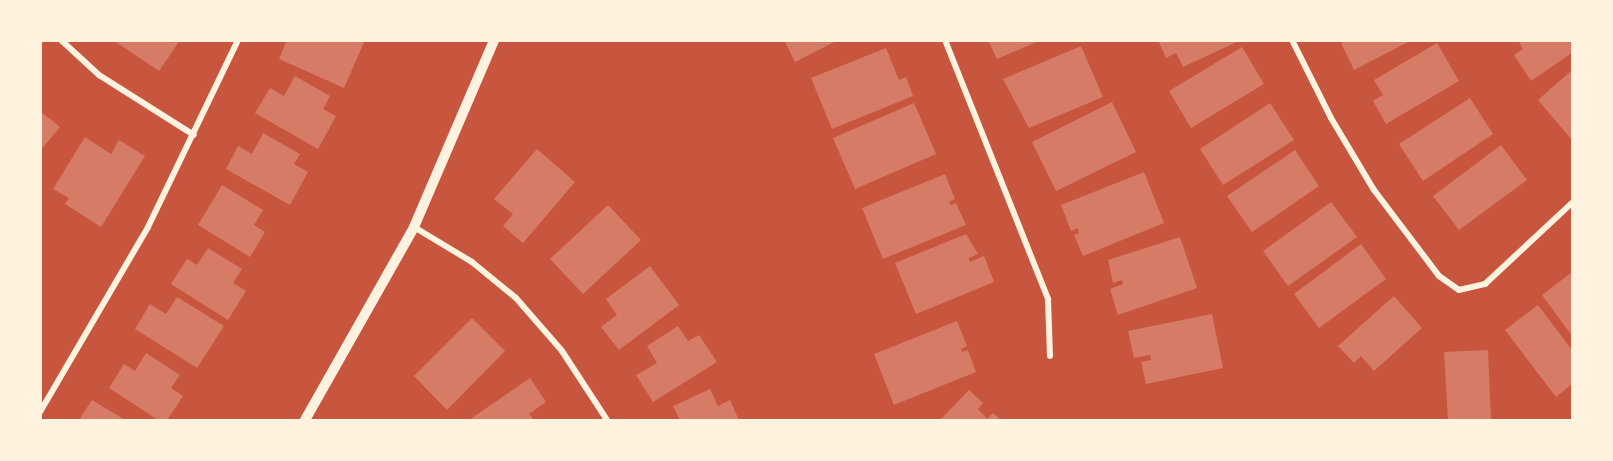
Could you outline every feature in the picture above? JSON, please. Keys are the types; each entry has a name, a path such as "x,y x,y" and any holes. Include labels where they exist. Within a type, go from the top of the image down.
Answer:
{"street":[{"path":"61,40 107,81 194,135"},
{"path":"40,412 147,227 194,135 238,40"},
{"path":"305,420 414,227 494,40"},
{"path":"945,40 1048,298 1050,356"},
{"path":"1292,40 1331,118 1374,190 1439,276 1459,290 1485,284 1572,203"},
{"path":"414,227 472,262 516,298 562,351 607,420"}],"building":[{"path":"113,40 180,40 159,71"},
{"path":"287,40 365,40 344,88 279,59"},
{"path":"784,40 838,40 795,62"},
{"path":"988,40 1041,40 997,59"},
{"path":"1158,40 1241,40 1183,67 1176,53 1166,58"},
{"path":"1345,40 1412,40 1354,70 1341,43"},
{"path":"1518,40 1572,40 1572,53 1531,81 1514,55 1523,49"},
{"path":"1437,43 1459,81 1386,124 1373,101 1383,95 1374,80"},
{"path":"1081,46 1103,97 1029,128 1003,79"},
{"path":"1242,47 1264,84 1191,128 1169,91"},
{"path":"886,48 899,80 906,77 913,96 832,129 811,78"},
{"path":"1572,70 1572,140 1538,100"},
{"path":"295,76 330,96 323,109 336,116 318,149 255,113 270,88 284,96"},
{"path":"1470,98 1493,134 1423,181 1399,144"},
{"path":"1112,102 1136,152 1056,191 1032,142"},
{"path":"914,103 936,154 855,189 833,138"},
{"path":"1270,103 1294,140 1223,185 1200,149"},
{"path":"40,111 60,127 40,151"},
{"path":"263,133 300,154 294,164 308,172 290,205 226,169 238,146 252,154"},
{"path":"85,137 111,154 119,140 145,156 101,227 65,204 69,198 53,189"},
{"path":"1501,145 1527,180 1459,230 1433,196"},
{"path":"537,149 575,182 523,243 503,226 513,214 494,199"},
{"path":"1295,150 1319,186 1252,232 1227,196"},
{"path":"1144,172 1164,223 1083,256 1074,235 1079,233 1078,228 1071,231 1061,205"},
{"path":"945,174 955,199 949,202 951,205 956,203 966,225 883,259 862,208"},
{"path":"222,185 263,210 254,225 265,232 250,257 198,225"},
{"path":"1331,202 1357,237 1288,286 1263,251"},
{"path":"608,205 641,240 583,294 550,259"},
{"path":"966,234 978,254 969,258 970,262 984,256 994,282 916,314 895,263"},
{"path":"1180,237 1197,288 1118,315 1110,289 1123,284 1122,280 1113,283 1108,260"},
{"path":"1361,244 1386,279 1319,328 1294,294"},
{"path":"208,248 242,269 233,283 246,291 228,320 171,284 187,259 197,265"},
{"path":"650,266 679,305 619,350 601,327 617,315 606,299"},
{"path":"1572,272 1572,336 1542,295"},
{"path":"1394,296 1422,328 1374,371 1361,356 1354,363 1338,346"},
{"path":"177,297 224,326 197,368 135,329 150,304 166,314"},
{"path":"1538,305 1572,350 1572,384 1556,397 1505,330"},
{"path":"1212,314 1223,368 1146,384 1141,362 1151,360 1150,355 1134,358 1128,331"},
{"path":"472,318 505,351 447,410 414,376"},
{"path":"957,321 967,346 961,349 962,352 968,350 976,372 894,405 874,354"},
{"path":"678,326 688,341 699,335 717,362 653,402 636,375 657,363 647,346"},
{"path":"1488,350 1491,420 1448,420 1444,352"},
{"path":"146,353 180,375 171,388 183,396 167,420 158,420 109,388 124,364 135,371"},
{"path":"530,378 546,402 529,414 534,420 469,420"},
{"path":"710,389 718,406 730,400 739,420 680,420 673,406"},
{"path":"969,390 983,403 978,409 987,419 993,413 1001,420 940,420"},
{"path":"92,400 125,420 79,420"}]}
